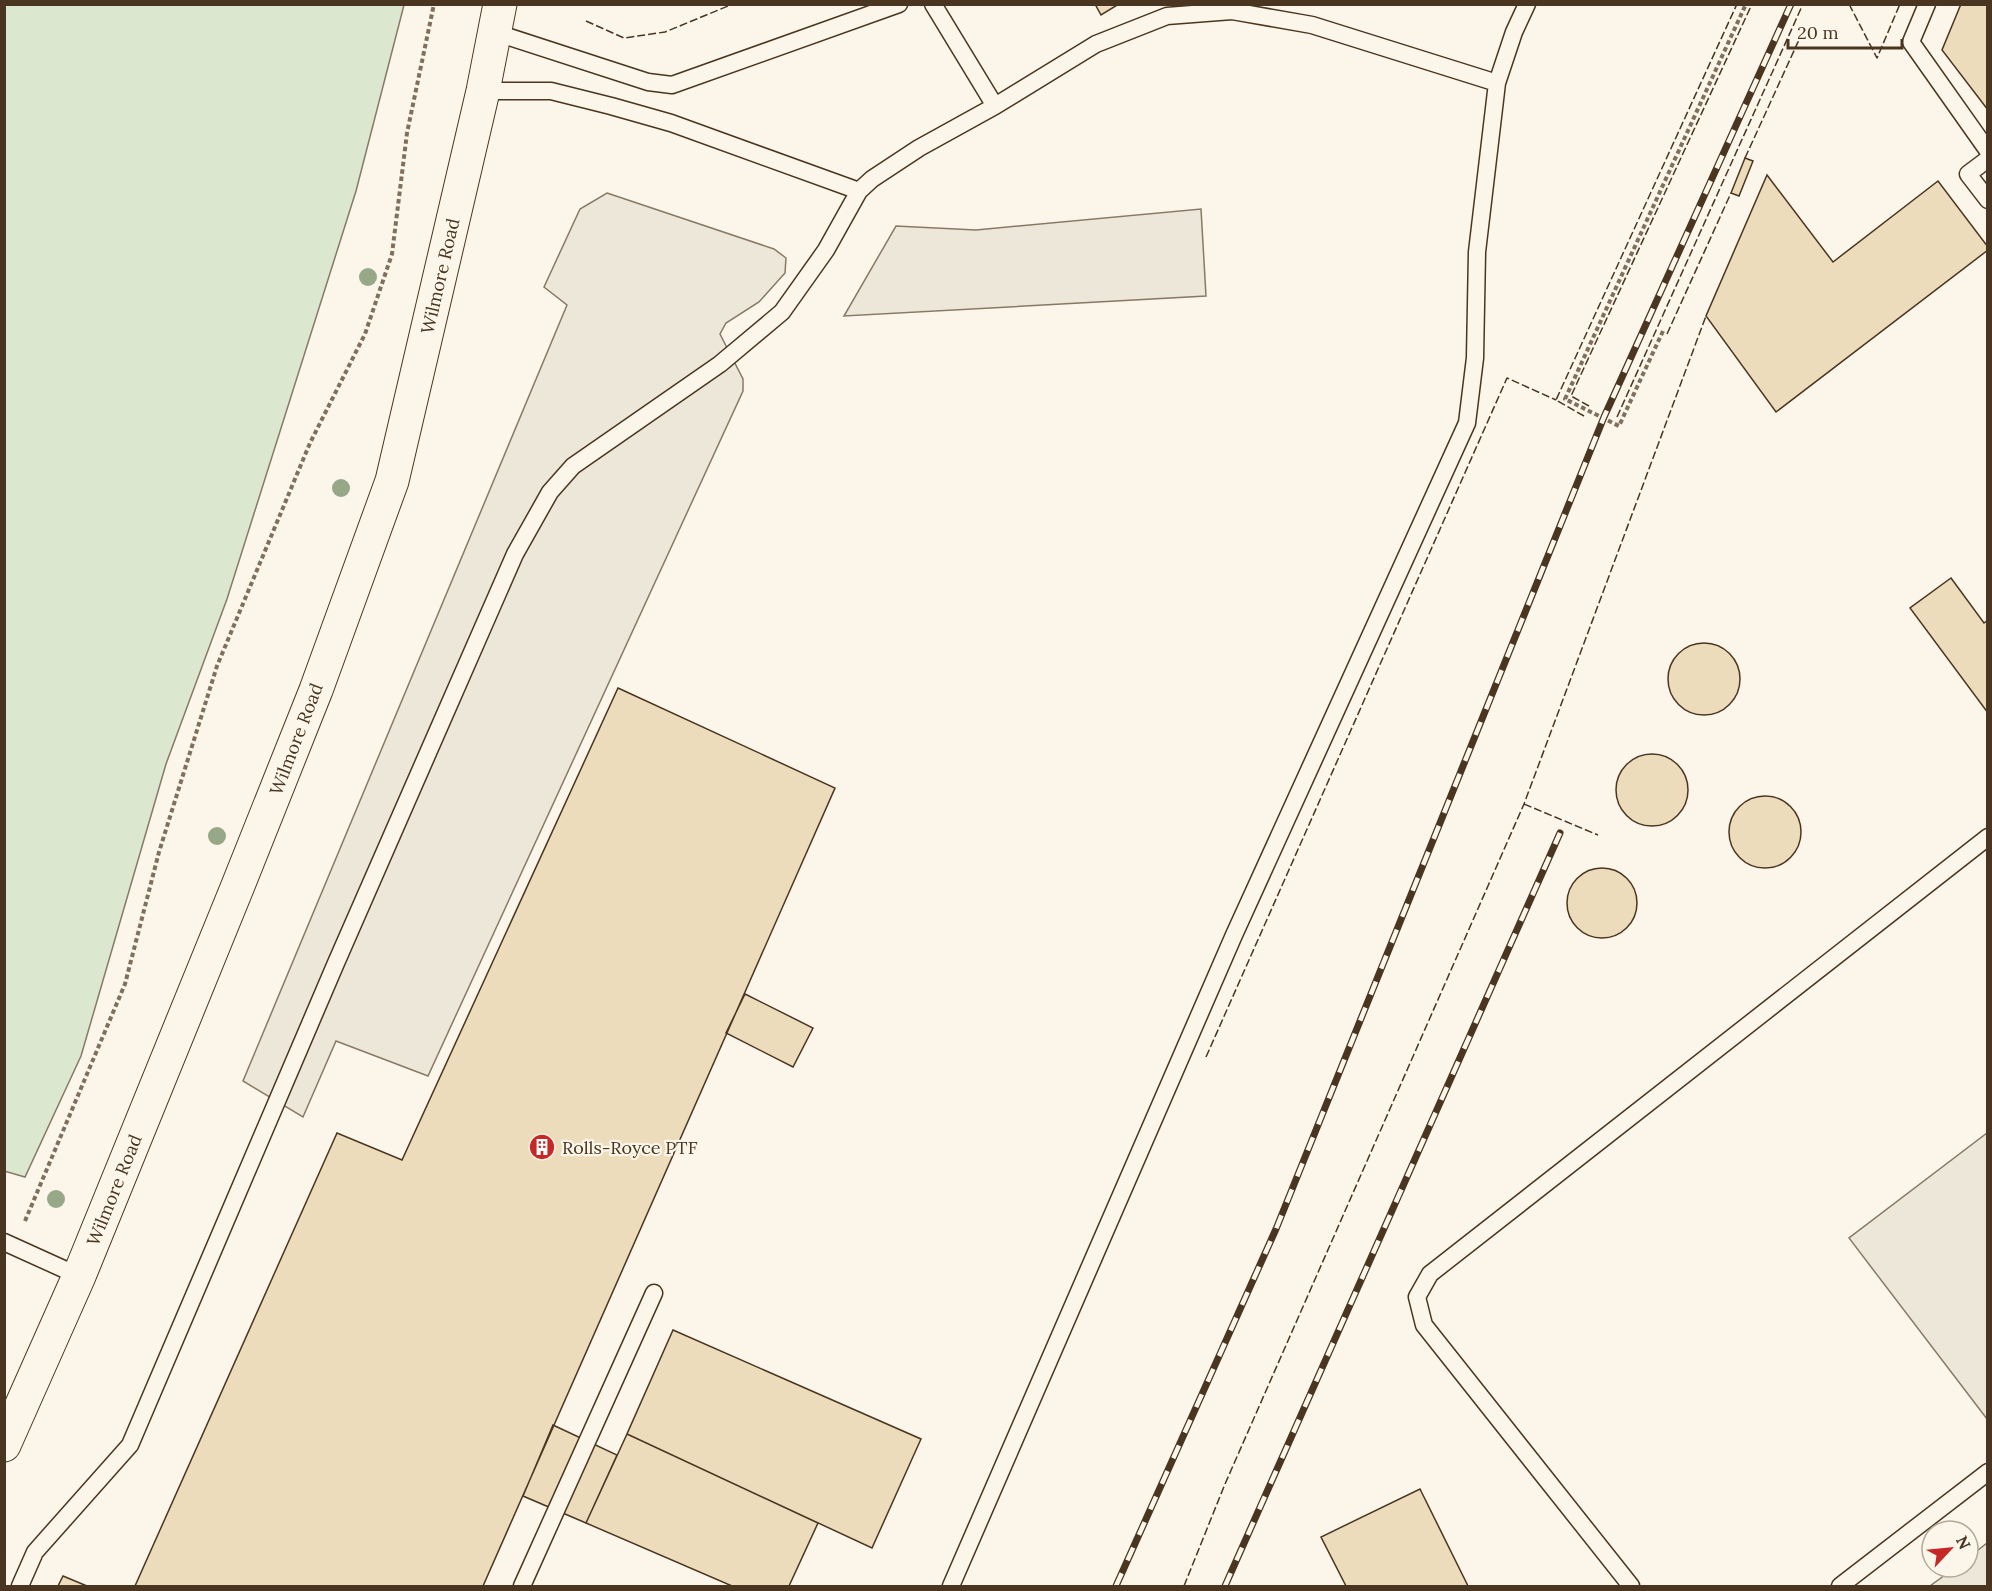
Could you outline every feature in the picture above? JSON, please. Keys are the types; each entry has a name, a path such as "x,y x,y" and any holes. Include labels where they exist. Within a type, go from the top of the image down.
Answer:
{"street":[{"name":"Wilmore Road","path":"4,1445 79,1276 316,690 392,480 483,90 497,18"}],"lane":[{"path":"497,18 648,82 672,85 899,4"},
{"path":"933,4 995,106"},
{"path":"951,1587 1234,935 1467,423 1475,358 1477,252 1497,83 1514,32 1527,4"},
{"path":"1927,4 1911,42 1988,151"},
{"path":"20,1587 34,1552 130,1446 515,554 539,510 573,466 720,364 782,312 826,249 859,191 919,148 995,106 1096,44 1167,16 1232,11 1312,25 1497,83"},
{"path":"483,90 551,91 611,106 671,123 859,191"},
{"path":"1988,159 1968,174 1988,200"},
{"path":"1631,1587 1424,1325 1417,1297 1430,1274 1988,837"},
{"path":"10,1244 79,1276"},
{"path":"522,1587 654,1293"},
{"path":"1840,1587 1988,1472"}],"path":[{"path":"10,1244 126,984 159,852 216,666 310,443 369,324 392,254 407,133 434,4"},
{"path":"1663,332 1619,426 1565,399 1746,4"}],"green space":[{"path":"4,5 404,5 356,191 227,599 166,764 81,1056 25,1177 4,1171"}],"shaded area":[{"path":"607,193 774,249 786,258 785,273 759,302 726,323 720,334 743,379 743,391 428,1076 336,1041 303,1117 243,1081 567,305 544,287 580,209"},
{"path":"1201,209 1206,296 844,316 896,226 976,230"},
{"path":"1987,1133 1988,1419 1849,1238"},
{"path":"1987,1543 1987,1586 1930,1586 1940,1579 1980,1579 1980,1549"}],"building":[{"path":"1095,4 1119,4 1101,15"},
{"path":"1961,4 1988,4 1988,110 1942,50"},
{"path":"1745,158 1753,161 1739,196 1731,193"},
{"path":"1767,175 1833,262 1938,181 1988,247 1988,250 1776,412 1706,316"},
{"path":"1951,578 1984,623 1988,620 1988,713 1910,608"},
{"path":"1704,643 1724,649 1734,659 1740,679 1734,699 1724,709 1704,715 1684,709 1674,699 1668,679 1674,659 1684,649"},
{"name":"Rolls-Royce PTF","path":"618,688 835,788 483,1586 135,1586 337,1133 402,1160"},
{"path":"1652,754 1672,760 1682,770 1688,790 1682,810 1672,820 1652,826 1632,820 1622,810 1616,790 1622,770 1632,760"},
{"path":"1765,796 1779,799 1791,806 1798,818 1801,832 1798,846 1791,858 1779,865 1765,868 1751,865 1739,858 1732,846 1729,832 1732,818 1739,806 1751,799"},
{"path":"1609,868 1622,874 1631,883 1635,889 1637,903 1635,917 1627,928 1616,936 1595,938 1577,928 1569,917 1567,896 1577,878 1588,870"},
{"path":"745,994 813,1028 793,1067 726,1033"},
{"path":"673,1330 921,1439 872,1548 627,1434"},
{"path":"553,1425 617,1455 586,1523 523,1496"},
{"path":"627,1434 818,1523 789,1586 732,1586 586,1523"},
{"path":"1420,1489 1468,1586 1346,1586 1321,1537"},
{"path":"63,1576 87,1586 58,1586"}],"railway":[{"path":"1116,1586 1276,1229 1604,417 1791,4"},
{"path":"1225,1586 1560,833"}],"fence":[{"path":"586,21 624,38 665,32 733,4"},
{"path":"1584,416 1556,400 1737,4"},
{"path":"1589,406 1571,396 1752,4"},
{"path":"1617,417 1803,4"},
{"path":"1849,4 1877,58 1900,4"},
{"path":"1745,158 1803,31"},
{"path":"1667,334 1731,193"},
{"path":"1184,1586 1225,1484 1524,804 1706,316"},
{"path":"1206,1057 1507,378 1556,400"},
{"path":"1524,804 1598,835"}],"place":[{"name":"Rolls-Royce PTF","path":"542,1147"}]}
